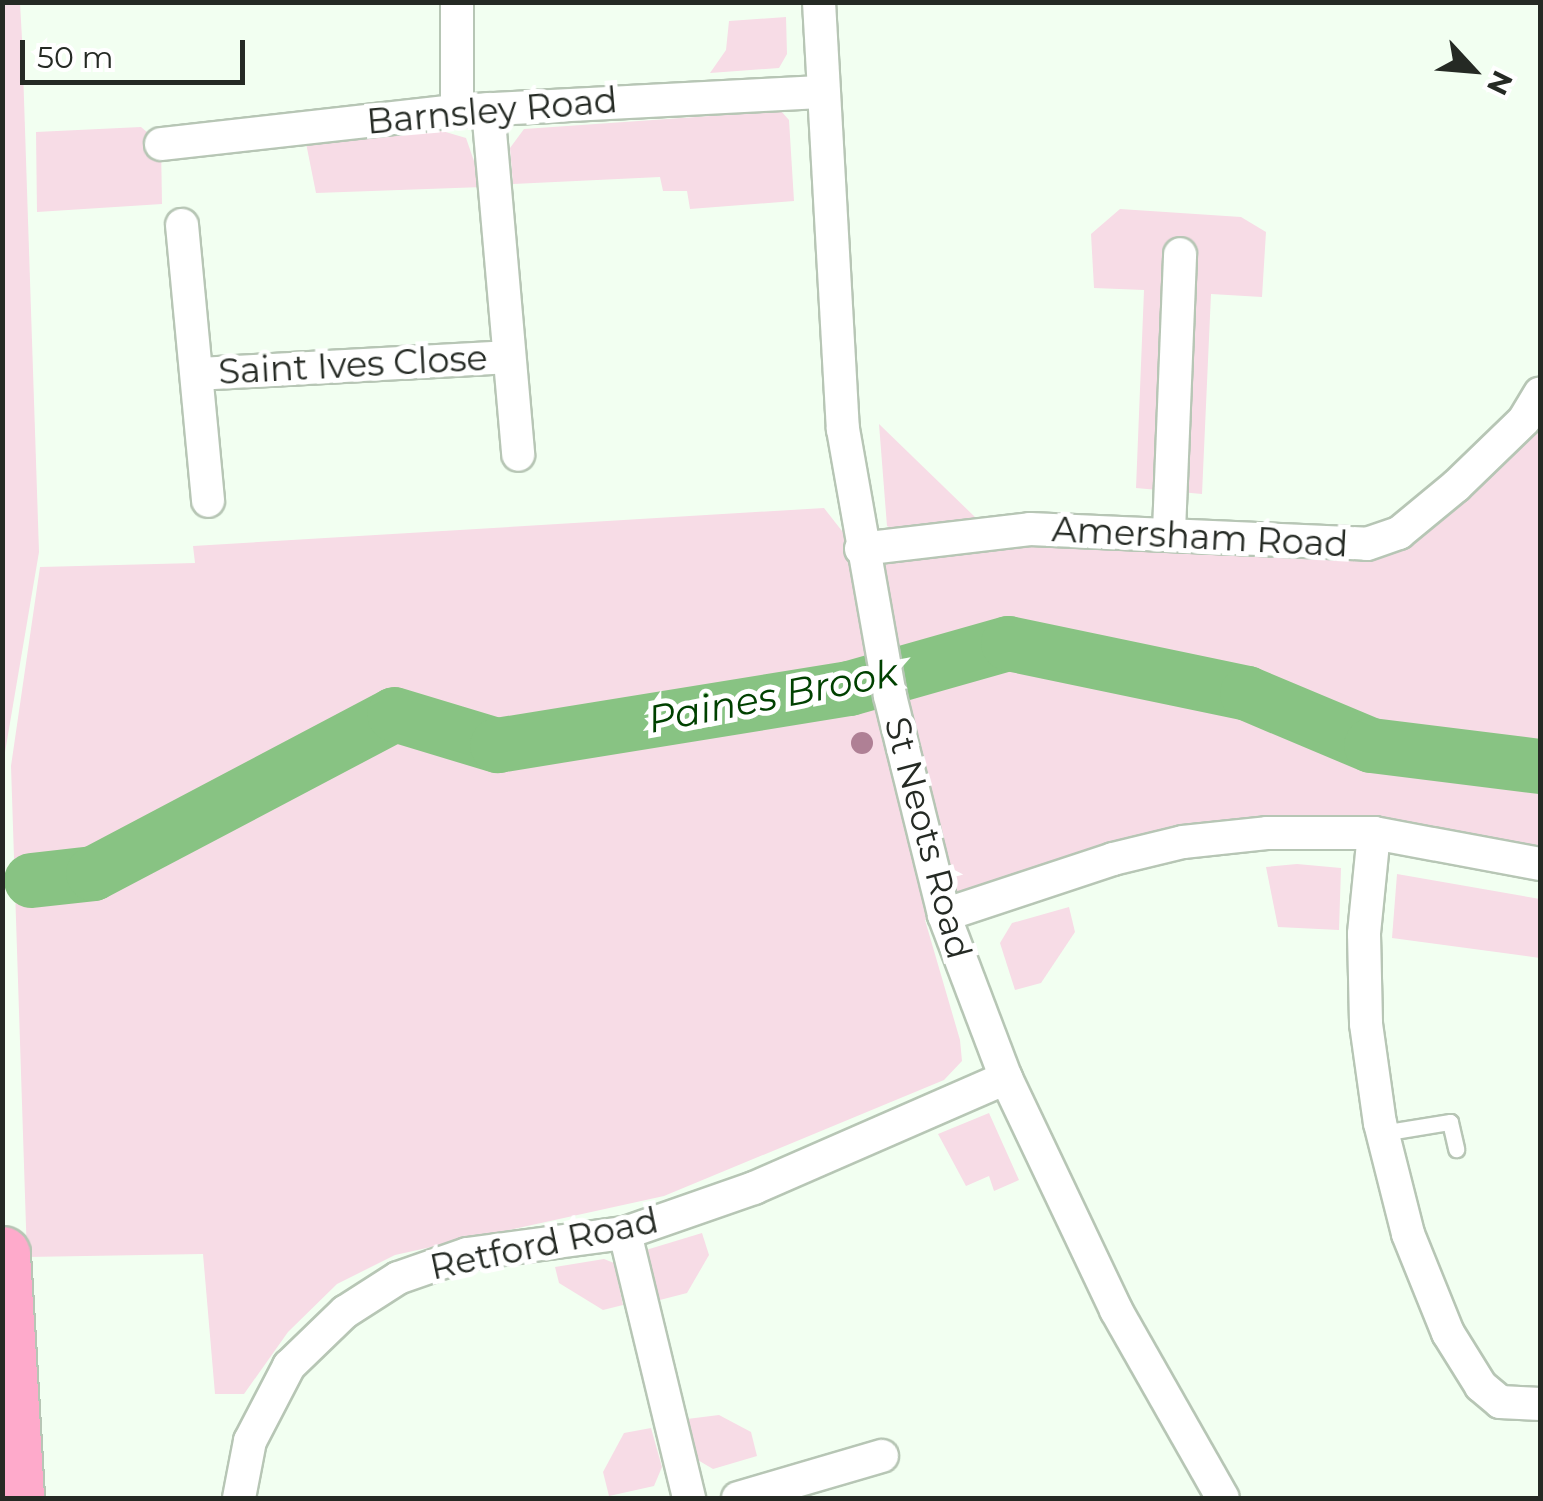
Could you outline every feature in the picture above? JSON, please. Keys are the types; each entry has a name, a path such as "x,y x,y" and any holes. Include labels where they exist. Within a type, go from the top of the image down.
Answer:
{"highway":[{"path":"2,1254 16,1498"}],"street":[{"name":"Saint Ives Close","path":"456,2 509,357 518,455"},
{"name":"St Neots Road","path":"819,2 835,360 860,550 890,696 944,916 1006,1078 1125,1326 1223,1498"},
{"name":"Barnsley Road","path":"161,144 473,110 824,92"},
{"name":"Saint Ives Close","path":"182,225 208,501"},
{"path":"1169,531 1180,254"},
{"name":"Saint Ives Close","path":"197,374 509,357"},
{"name":"Amersham Road","path":"860,550 1030,529 1169,531 1367,544 1399,533 1524,420 1540,393"},
{"path":"944,916 1183,842 1267,833 1374,833 1540,864"},
{"path":"1374,833 1364,934 1366,1024 1382,1133 1408,1234 1465,1365 1500,1402 1540,1404"},
{"name":"Retford Road","path":"239,1498 250,1441 289,1366 346,1312 398,1278 444,1259 625,1234 754,1188 1006,1078"},
{"path":"625,1234 689,1498"},
{"path":"738,1498 882,1456"}],"lane":[{"path":"1382,1133 1450,1122 1456,1148"}],"shaded area":[{"path":"2,3 20,3 39,552 3,764"},
{"path":"786,17 787,54 779,68 710,73 726,50 729,21"},
{"path":"781,111 789,120 794,201 690,209 687,191 663,191 660,177 513,184 510,148 524,129"},
{"path":"141,127 161,144 162,204 37,212 36,132"},
{"path":"432,128 466,138 483,187 316,193 306,143"},
{"path":"1120,209 1241,217 1266,232 1262,297 1211,294 1202,494 1136,488 1144,290 1094,288 1091,234"},
{"path":"1540,419 1540,848 1360,816 1273,816 1150,832 925,920 960,1040 962,1061 944,1080 664,1196 395,1255 337,1284 288,1332 244,1394 215,1394 203,1254 27,1257 11,766 40,567 195,563 193,546 824,508 867,563 1000,546 1120,544 1383,558 1453,509"},
{"path":"879,424 976,518 900,532 887,526"},
{"path":"1297,864 1341,868 1339,930 1278,927 1266,867"},
{"path":"1397,874 1540,899 1540,958 1392,938"},
{"path":"1069,907 1075,932 1041,983 1015,990 1000,943 1012,923"},
{"path":"989,1113 1019,1180 994,1191 989,1176 966,1186 938,1134"},
{"path":"702,1233 709,1255 687,1293 656,1301 646,1250"},
{"path":"604,1259 614,1263 623,1305 603,1310 559,1283 555,1267"},
{"path":"719,1415 751,1432 757,1456 713,1469 696,1459 687,1419"},
{"path":"651,1428 662,1467 654,1486 609,1496 603,1472 624,1433"}],"waterway":[{"name":"Paines Brook","path":"31,880 93,873 394,714 497,745 849,688 1008,643 1247,693 1371,745 1540,766"}]}
